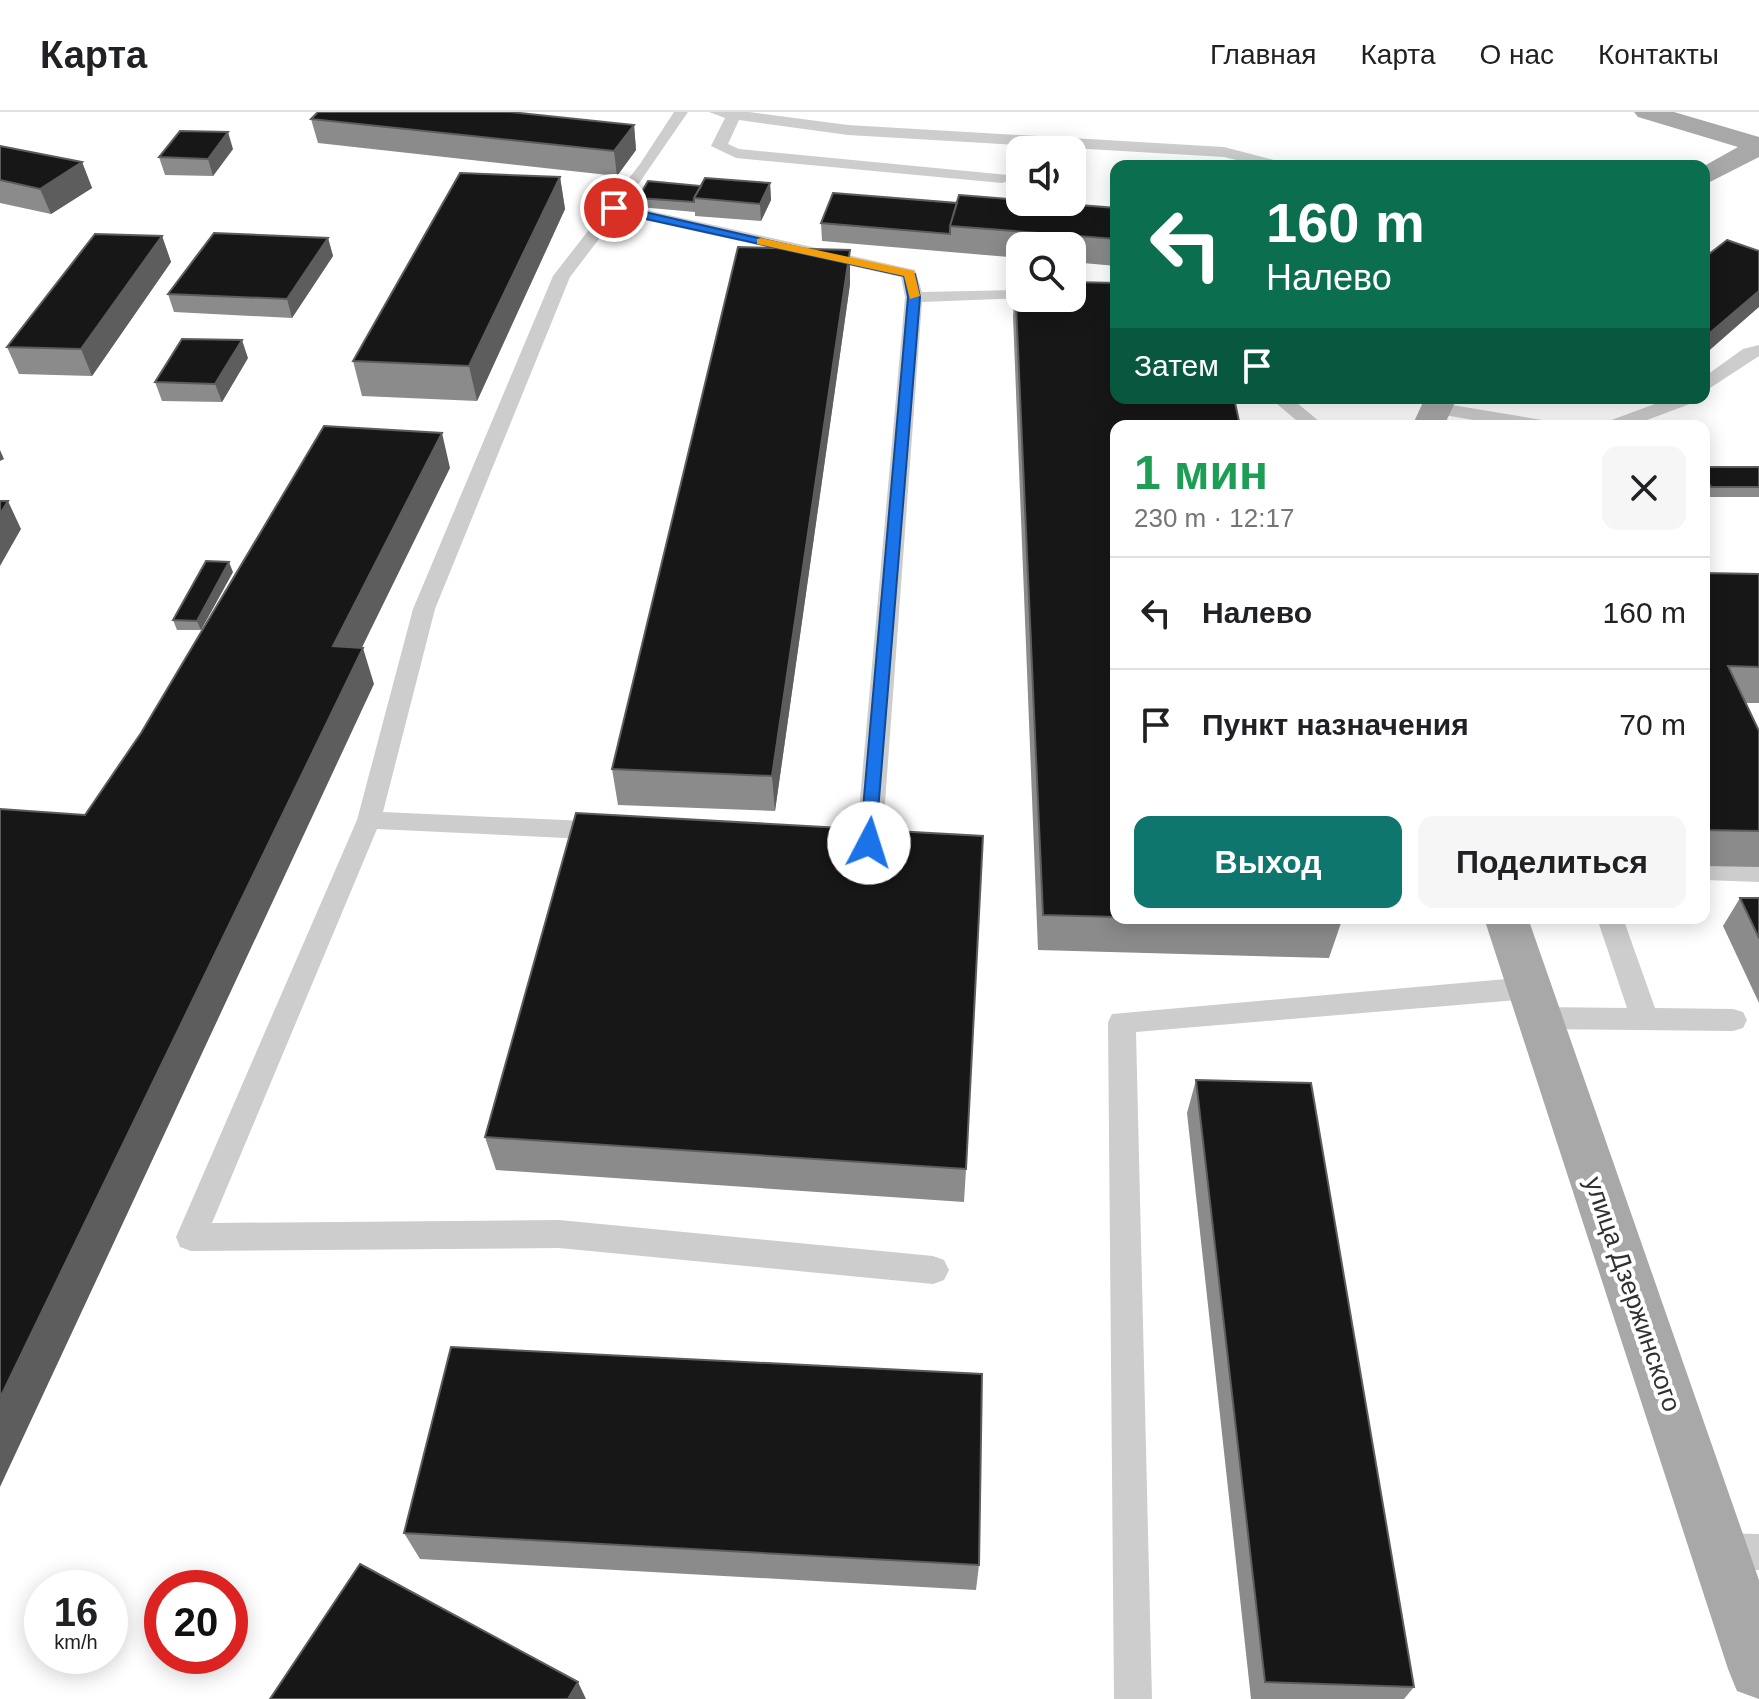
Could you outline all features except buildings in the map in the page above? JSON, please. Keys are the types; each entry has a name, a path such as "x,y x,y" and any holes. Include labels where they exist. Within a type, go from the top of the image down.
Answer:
{"main road":[{"path":"1647,112 1759,146"},
{"path":"1710,174 1759,146"},
{"name":"улица Дзержинского","path":"1508,924 1739,1552 1759,1669"}],"lane":[{"path":"681,112 646,166 562,276 424,609 369,820 191,1237 559,1234 933,1270"},
{"path":"716,112 848,130 1224,152 1255,160"},
{"path":"734,114 719,146 736,153 1002,178"},
{"path":"614,208 909,274 914,297 869,843 823,841"},
{"path":"914,297 1006,295"},
{"path":"1710,382 1749,353 1759,350"},
{"path":"1287,404 1307,420"},
{"path":"1629,420 1672,404"},
{"path":"1434,411 1499,420"},
{"path":"369,820 637,832"},
{"path":"1710,871 1759,873"},
{"path":"1612,924 1645,1019"},
{"path":"1133,1699 1122,1022 1535,1003 1645,1019 1733,1020"}],"slow traffic":[{"path":"761,241 909,274 914,296"}],"route":[{"path":"614,208 909,274 914,297 869,843"}]}
